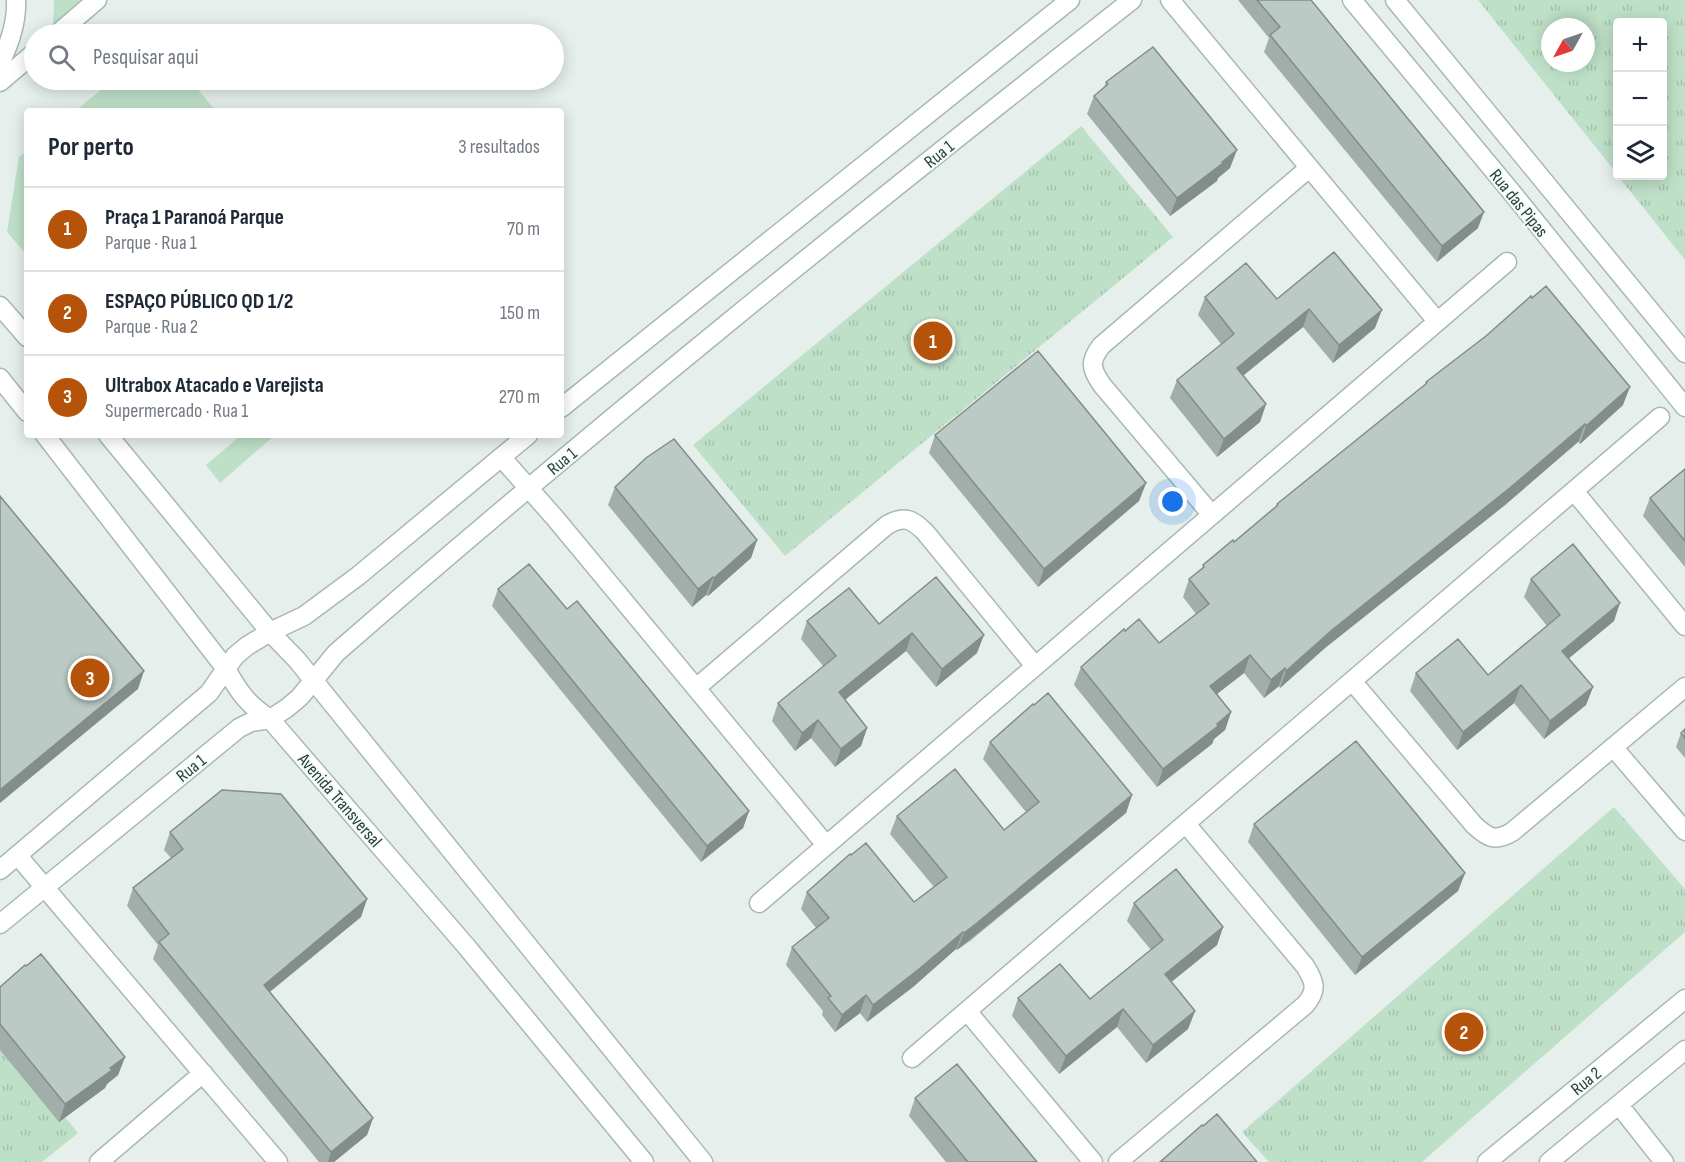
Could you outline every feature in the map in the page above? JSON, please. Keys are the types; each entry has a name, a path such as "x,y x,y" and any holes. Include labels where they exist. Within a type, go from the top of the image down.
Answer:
{"street":[{"path":"0,63 7,50 17,14 16,0"},
{"path":"69,24 98,0"},
{"path":"564,406 1070,0"},
{"name":"Rua 1","path":"0,924 238,728 251,722 270,719 287,708 314,681 336,653 753,301 1132,0"},
{"path":"1170,0 1437,321"},
{"name":"Rua das Pipas","path":"1352,0 1685,406"},
{"name":"Rua das Pipas","path":"1395,0 1685,353"},
{"path":"0,82 24,62"},
{"path":"1212,514 1102,385 1095,375 1092,364 1094,355 1101,346 1310,168"},
{"path":"759,903 1507,262"},
{"path":"0,306 24,334"},
{"path":"0,378 24,408"},
{"path":"912,1058 1660,417"},
{"name":"Avenida Transversal","path":"47,438 226,669 238,692 252,707 270,719 466,946 644,1162"},
{"path":"110,438 270,632 286,647 314,681 703,1162"},
{"path":"0,870 209,693 226,669 247,646 304,616 358,576 524,438"},
{"path":"501,457 530,488 826,845"},
{"path":"1574,491 1685,626"},
{"path":"696,688 887,525 897,519 906,519 916,523 925,532 1035,666"},
{"path":"1352,681 1474,825 1493,838 1503,837 1512,832 1685,687"},
{"path":"1613,747 1685,831"},
{"path":"1118,1162 1305,1005 1312,997 1314,988 1312,977 1305,966 1186,824"},
{"path":"18,856 278,1162"},
{"name":"Rua 2","path":"1487,1162 1685,999"},
{"path":"967,1011 1093,1162"},
{"path":"1560,1158 1685,1050"},
{"path":"99,1162 203,1072"},
{"path":"1619,1105 1664,1162"}],"green space":[{"path":"54,0 97,0 66,24 53,24"},
{"path":"1478,0 1685,0 1685,260 1621,180 1667,180 1667,18 1613,18 1613,169"},
{"path":"101,90 198,90 213,108 79,108"},
{"path":"1081,126 1173,237 785,556 693,445"},
{"path":"24,153 24,252 7,232 19,157"},
{"path":"238,438 272,438 220,483 206,465"},
{"path":"1614,807 1685,889 1685,932 1422,1162 1269,1162 1242,1132"},
{"path":"0,1038 78,1133 42,1162 0,1162"}],"building":[{"path":"1257,0 1311,0 1484,212 1442,246 1270,35 1280,27"},
{"path":"1153,47 1237,150 1177,198 1094,96 1108,84 1106,82"},
{"path":"1334,252 1382,310 1339,345 1309,309 1237,368 1266,404 1224,439 1177,380 1234,334 1205,297 1246,263 1277,299"},
{"path":"1546,286 1630,387 1586,426 1585,424 1511,487 1332,630 1286,671 1285,668 1271,680 1250,655 1210,686 1231,712 1217,724 1218,726 1163,769 1081,667 1124,629 1125,631 1139,619 1159,643 1209,604 1189,579 1204,567 1203,565"},
{"path":"1038,351 1146,483 1044,569 935,435"},
{"path":"674,439 757,540 698,589 615,487 646,458"},
{"path":"1685,469 1685,541 1650,498"},
{"path":"0,496 144,671 0,790"},
{"path":"1573,544 1620,603 1562,651 1593,687 1550,721 1521,685 1463,732 1416,673 1458,639 1488,675 1560,615 1531,579"},
{"path":"529,564 567,609 577,601 749,811 707,846 498,589"},
{"path":"936,577 984,635 942,669 912,633 839,692 867,728 841,749 818,720 802,733 778,703 836,656 807,621 849,588 879,624"},
{"path":"1048,693 1132,795 977,923 873,1005 866,995 842,1015 828,998 831,996 792,947 829,918 807,892 866,843 914,902 947,877 897,816 955,769 1004,830 1039,802 990,742"},
{"path":"1356,741 1465,873 1362,957 1254,824"},
{"path":"222,790 281,794 367,899 264,985 373,1118 331,1152 159,942 169,934 133,888 183,849 170,832"},
{"path":"1176,869 1223,927 1165,974 1195,1011 1153,1045 1123,1009 1066,1056 1018,998 1060,964 1090,999 1163,940 1134,903"},
{"path":"41,954 125,1057 110,1068 112,1070 65,1104 0,1024 0,987"},
{"path":"957,1064 1037,1162 968,1162 915,1098"},
{"path":"1217,1114 1257,1162 1160,1162 1202,1125"}],"place":[{"name":"Praça 1 Paranoá Parque","path":"933,341"},
{"name":"Ultrabox Atacado e Varejista","path":"90,678"},
{"name":"ESPAÇO PÚBLICO QD 1/2","path":"1464,1032"}]}
